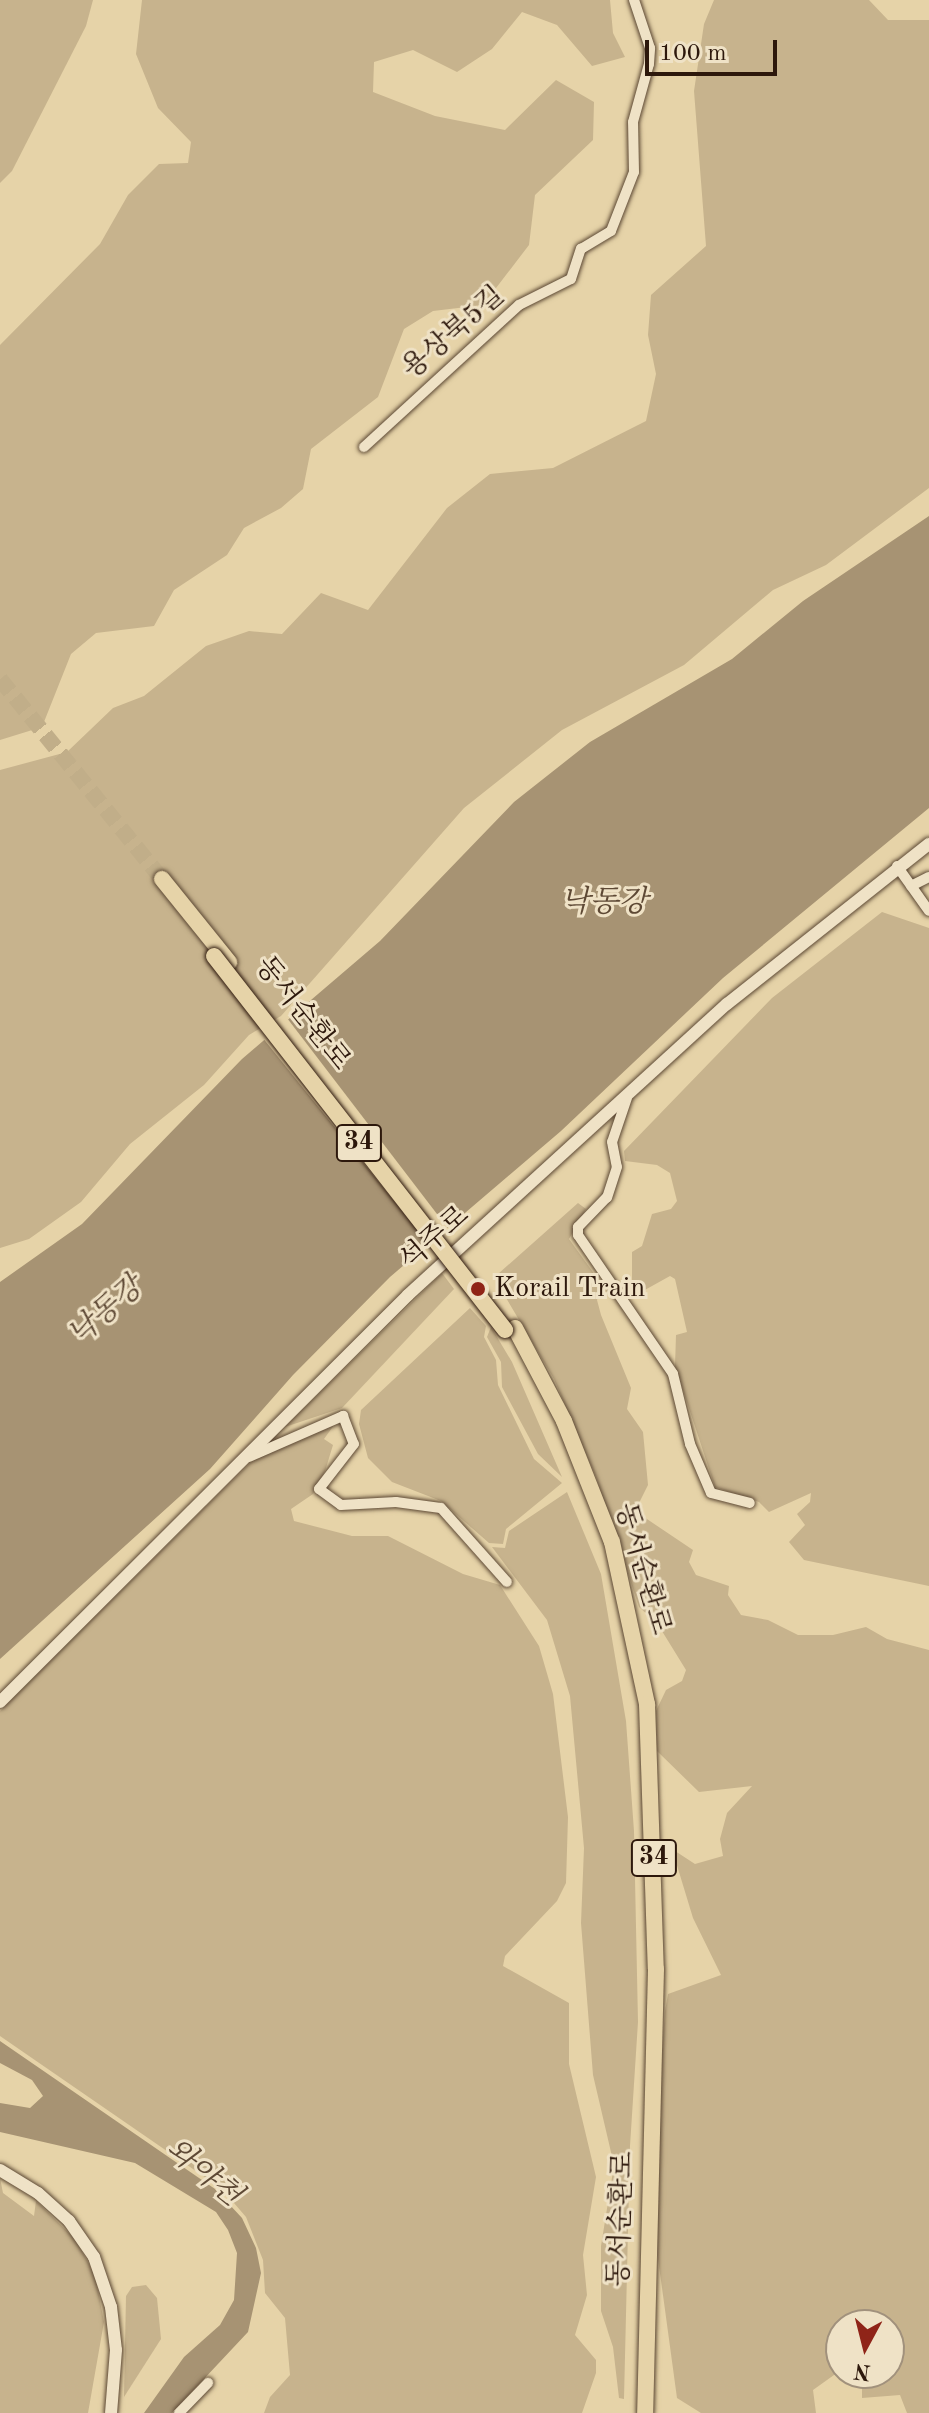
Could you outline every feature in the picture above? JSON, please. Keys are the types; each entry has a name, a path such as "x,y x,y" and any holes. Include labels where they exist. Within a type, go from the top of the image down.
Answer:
{"highway":[{"name":"동서순환로","path":"159,881 510,1329 564,1421 612,1542 647,1704 656,1969 645,2413"},
{"name":"동서순환로","path":"510,1329 537,1382 604,1549 638,1710 648,1975 637,2413"}],"street":[{"name":"용상북5길","path":"364,447 519,305 571,279 581,249 611,231 634,172 633,122 649,64 650,48 634,0"},
{"name":"석주로","path":"0,1702 244,1459 328,1369 738,995 897,866 929,844"},
{"path":"897,866 929,911"},
{"path":"911,886 929,877"},
{"path":"627,1098 612,1142 617,1167 607,1197 578,1227 578,1235 673,1374 690,1444 711,1493 750,1503"},
{"path":"244,1459 343,1416 354,1444 319,1489 341,1505 396,1502 441,1508 507,1582"},
{"path":"0,2170 69,2221 94,2257 111,2307 116,2350 111,2413"},
{"path":"179,2413 208,2383"}],"shaded area":[{"path":"0,0 93,0 86,26 12,171 0,183"},
{"path":"142,0 610,0 613,33 625,57 592,66 557,25 522,12 492,49 457,72 413,50 374,62 373,92 435,116 505,130 556,80 594,102 593,140 535,195 529,245 483,305 433,311 404,329 378,397 311,449 303,489 281,508 244,528 227,555 174,590 154,626 96,633 71,654 42,727 0,740 0,345 100,244 128,195 159,164 188,163 191,142 158,108 136,54"},
{"path":"714,0 869,0 888,20 929,20 929,488 826,565 773,590 684,665 562,730 464,808 281,1016 249,1035 204,1085 130,1144 81,1202 29,1239 0,1248 0,770 67,752 113,708 144,696 206,646 249,631 282,634 321,593 368,610 447,508 490,474 553,468 646,421 656,374 648,335 651,295 706,246 694,91 704,24"},
{"path":"882,912 929,928 929,1586 804,1560 789,1542 805,1525 797,1514 810,1502 811,1493 769,1512 759,1502 715,1487 675,1366 676,1335 687,1332 675,1279 670,1276 643,1291 632,1280 632,1252 642,1246 652,1214 671,1209 677,1201 670,1173 657,1165 625,1161 624,1151 772,998"},
{"path":"578,1203 586,1209 569,1239 603,1286 597,1300 601,1315 631,1388 627,1409 643,1432 648,1485 635,1511 693,1550 689,1562 696,1575 729,1586 728,1595 741,1615 768,1620 798,1635 833,1635 866,1627 887,1639 929,1650 929,2413 907,2413 900,2395 862,2398 862,2389 905,2389 905,2309 825,2309 825,2381 813,2390 816,2413 701,2413 677,2398 651,2207 665,2011 668,1994 721,1975 693,1918 672,1849 695,1864 723,1856 720,1839 727,1813 752,1786 699,1792 657,1751 656,1711 666,1690 682,1681 686,1670 657,1623 639,1607 596,1477 554,1379 499,1286 498,1274"},
{"path":"442,1273 454,1289 342,1408 285,1427"},
{"path":"470,1308 486,1326 484,1337 496,1360 498,1385 534,1459 562,1483 506,1529 503,1544 489,1543 441,1501 392,1482 368,1458 359,1424 361,1410"},
{"path":"491,1327 512,1362 562,1477 538,1454 502,1387 501,1362 487,1337"},
{"path":"334,1425 324,1439 333,1445 325,1471 313,1494 291,1509 294,1521 352,1536 388,1536 463,1574 500,1585 539,1646 553,1694 568,1817 566,1883 557,1901 505,1956 503,1966 569,2003 569,2064 596,2177 583,2255 587,2295 575,2335 596,2360 596,2373 582,2413 264,2413 270,2397 290,2375 285,2318 265,2293 263,2260 246,2217 222,2189 0,2036 0,1711 252,1461"},
{"path":"567,1492 601,1574 626,1721 634,1831 638,2022 630,2146 624,2399 619,2398 613,2347 601,2311 601,2246 614,2165 593,2075 581,1923 584,1848 570,1696 547,1620 492,1547 505,1548 509,1531"},
{"path":"0,2178 3,2193 34,2216 36,2201 75,2239 95,2275 104,2322 88,2413 0,2413"},
{"path":"146,2285 157,2298 161,2339 124,2397 126,2296 132,2287"}],"water":[{"name":"낙동강","path":"929,516 929,808 723,978 561,1131 390,1277 293,1375 210,1469 0,1659 0,1282 82,1224 242,1059 380,941 514,802 590,742 732,659 803,601"},
{"path":"0,2041 215,2189 242,2218 256,2248 261,2273 248,2332 172,2413 144,2413 184,2357 220,2325 234,2300 237,2253 228,2230 216,2212 135,2163 0,2132 0,2103 30,2108 43,2096 32,2080 0,2063"}],"pier":[{"path":"287,1018 450,1231 431,1247 262,1037"}],"tunnel":[{"path":"0,679 162,879"}],"place":[{"name":"Korail Train","path":"478,1289"}],"water label":[{"name":"와야천","path":"203,2173"}]}
